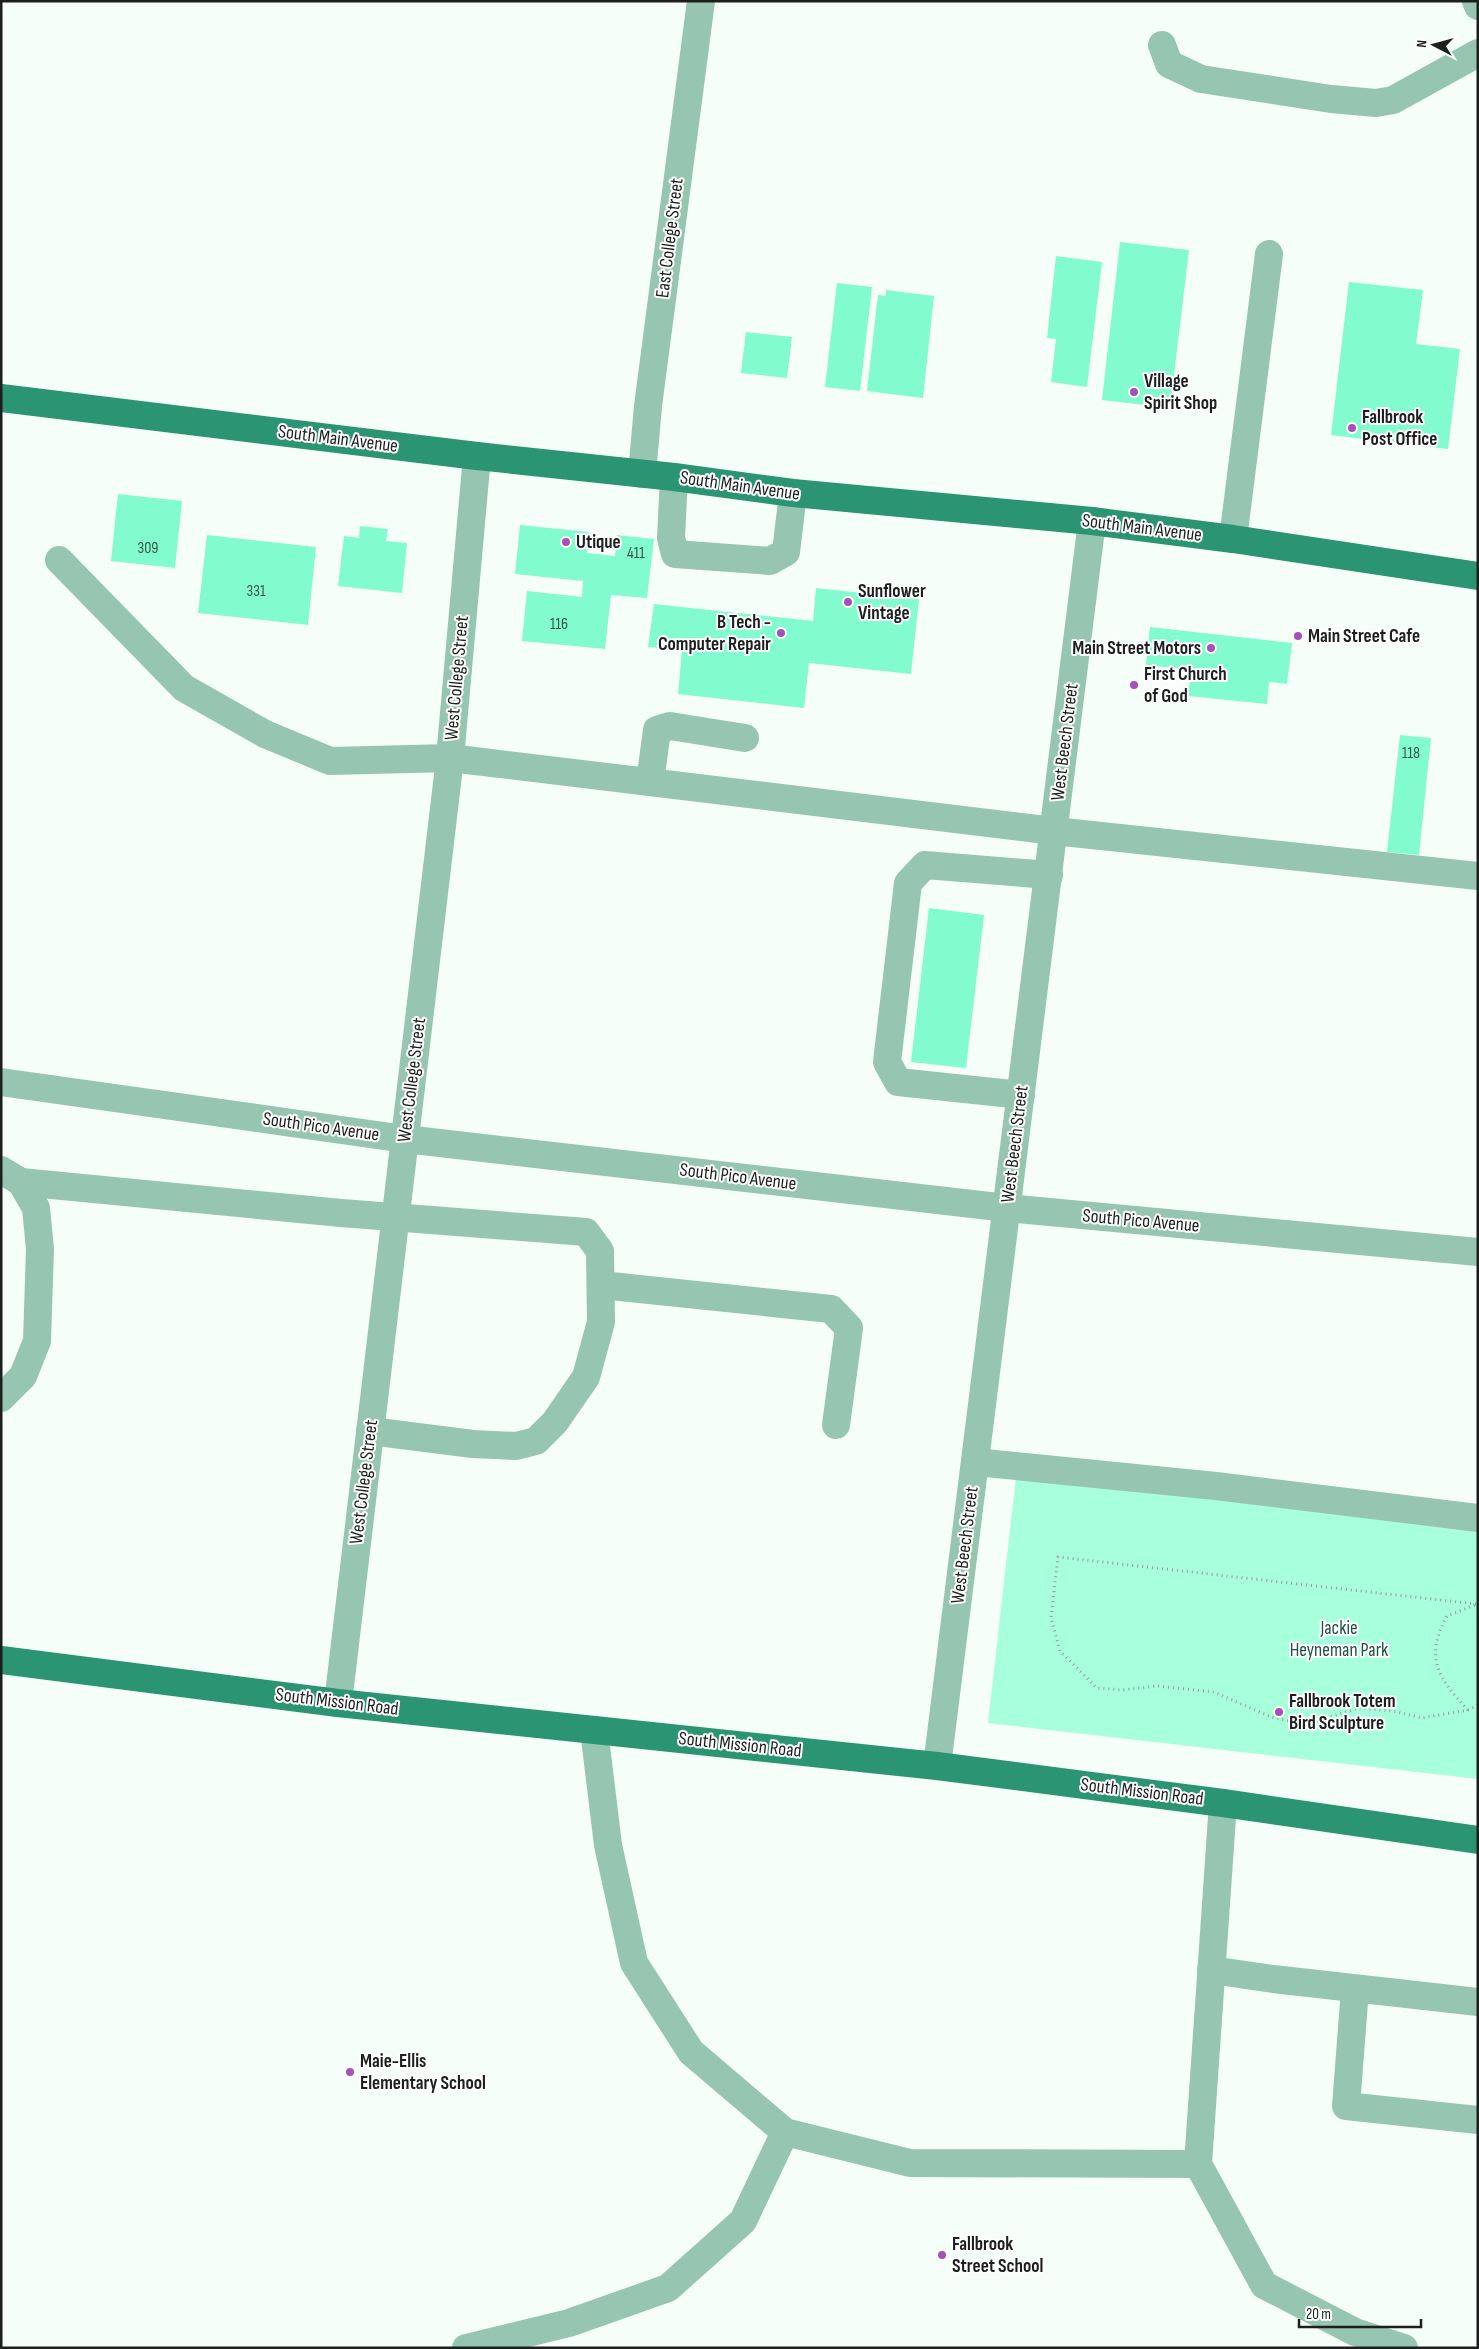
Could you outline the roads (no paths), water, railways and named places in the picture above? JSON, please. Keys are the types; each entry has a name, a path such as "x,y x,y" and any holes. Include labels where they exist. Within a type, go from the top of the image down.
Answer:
{"main road":[{"name":"South Main Avenue","path":"1,398 477,456 674,477 793,493 1092,521 1233,539 1478,576"},
{"name":"South Mission Road","path":"1,1660 338,1703 937,1766 1223,1803 1478,1840"}],"street":[{"name":"East College Street","path":"642,474 648,406 702,1"},
{"path":"1476,1 1478,6"},
{"path":"1162,45 1169,64 1201,79 1376,104 1393,100 1478,53"},
{"path":"1233,539 1269,254"},
{"name":"West College Street","path":"338,1703 450,758 477,456"},
{"path":"674,477 671,538 675,554 770,561 786,552 793,493"},
{"name":"West Beech Street","path":"937,1766 1092,521"},
{"path":"59,560 184,688 265,734 330,761 450,758 1054,831 1478,876"},
{"path":"650,782 657,730 670,726 745,738"},
{"path":"1021,1095 898,1082 888,1062 908,883 925,865 1049,876"},
{"name":"South Pico Avenue","path":"1,1082 405,1139 1007,1208 1478,1252"},
{"path":"11,1176 340,1213 586,1232 600,1251 601,1322 586,1376 555,1422 536,1441 516,1446 473,1444 370,1431"},
{"path":"1,1398 23,1376 37,1341 40,1250 36,1208 11,1176"},
{"path":"601,1285 831,1309 848,1328 836,1425"},
{"path":"975,1462 1216,1486 1478,1518"},
{"path":"594,1730 608,1845 634,1963 691,2052 784,2132 910,2163 1198,2164"},
{"path":"1223,1803 1198,2164 1264,2285 1355,2332 1404,2348"},
{"path":"1211,1970 1355,1989 1478,2002"},
{"path":"1355,1989 1346,2106 1478,2120"},
{"path":"466,2348 569,2323 668,2288 743,2221 784,2132"}],"place":[{"name":"Village Spirit Shop","path":"1134,392"},
{"name":"Fallbrook Post Office","path":"1352,428"},
{"name":"Utique","path":"566,542"},
{"name":"Sunflower Vintage","path":"848,602"},
{"name":"B Tech - Computer Repair","path":"781,633"},
{"name":"Main Street Cafe","path":"1298,636"},
{"name":"Main Street Motors","path":"1211,648"},
{"name":"First Church of God","path":"1134,685"},
{"name":"Fallbrook Totem Bird Sculpture","path":"1279,1712"},
{"name":"Maie-Ellis Elementary School","path":"350,2072"},
{"name":"Fallbrook Street School","path":"942,2255"}],"park label":[{"name":"Jackie Heyneman Park","path":"1339,1639"}]}
